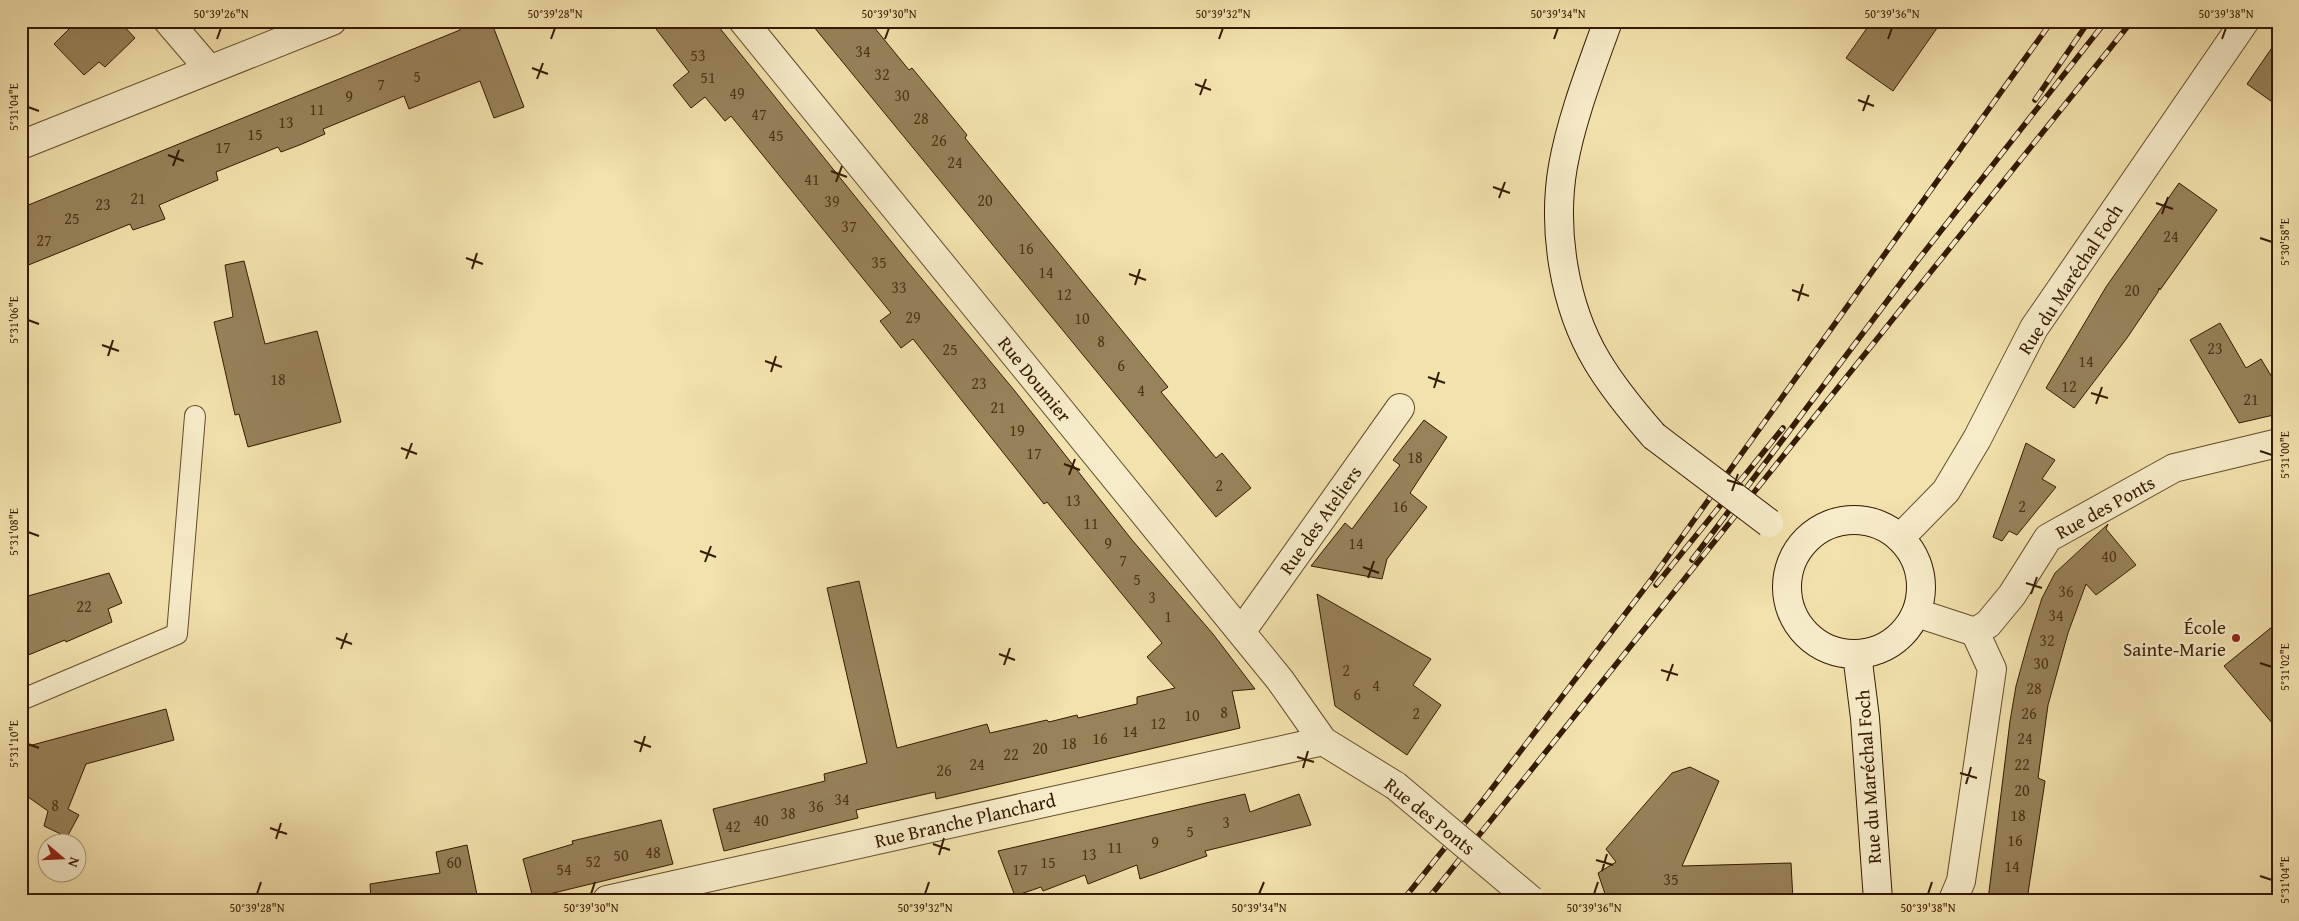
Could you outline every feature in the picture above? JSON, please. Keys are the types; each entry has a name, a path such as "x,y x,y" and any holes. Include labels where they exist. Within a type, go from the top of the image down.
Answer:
{"street":[{"path":"168,21 209,69"},
{"path":"21,145 332,21"},
{"name":"Rue Doumier","path":"743,21 1280,680 1323,741"},
{"path":"1608,21 1573,121 1563,167 1560,211 1562,248 1573,303 1596,359 1629,408 1654,436 1800,547"},
{"name":"Rue du Maréchal Foch","path":"1900,538 1946,491 1977,439 2034,328 2245,21"},
{"name":"Rue des Ateliers","path":"1241,632 1400,408"},
{"name":"Rue des Ponts","path":"1975,632 1988,624 2012,595 2048,538 2174,468 2278,443"},
{"path":"1848,520 1876,523 1900,538 1914,556 1921,579 1922,597 1917,613 1893,642 1871,652 1857,654 1838,653 1821,645 1800,626 1788,601 1787,575 1800,547 1824,527 1848,520"},
{"path":"1917,613 1975,632 1992,669 1961,881 1954,900"},
{"name":"Rue du Maréchal Foch","path":"1857,654 1865,718 1878,900"},
{"name":"Rue des Ponts","path":"1323,741 1396,786 1531,900"},
{"name":"Rue Branche Planchard","path":"607,900 1323,741"}],"lane":[{"path":"21,700 177,634 195,416"}],"building":[{"path":"77,21 119,21 135,38 105,67 99,62 84,75 54,44"},
{"path":"457,21 491,21 524,107 494,118 480,81 409,109 404,96 323,129 325,134 302,144 281,152 278,147 216,172 218,180 159,205 165,219 133,230 130,224 21,268 21,208 460,30"},
{"path":"650,21 714,21 907,261 1014,390 1132,540 1213,634 1255,689 1232,691 1240,728 936,799 935,792 856,810 858,818 724,851 713,809 825,781 824,774 867,763 827,588 859,581 897,748 987,724 990,733 1047,720 1049,722 1077,715 1078,718 1137,704 1137,697 1175,688 1147,657 1162,643 1047,502 1044,504 913,339 901,348 880,321 891,313 731,116 725,121 705,97 691,108 673,85 689,72"},
{"path":"809,21 869,21 909,70 912,68 967,135 965,138 1168,387 1161,392 1216,458 1222,453 1251,488 1216,517"},
{"path":"1872,21 1942,21 1893,91 1846,58"},
{"path":"2278,39 2278,106 2247,84"},
{"path":"2179,183 2217,210 2160,290 2159,288 2127,338 2074,408 2046,388 2106,287"},
{"path":"244,261 265,344 317,331 341,422 248,447 239,414 235,415 214,322 233,317 225,265"},
{"path":"2220,323 2246,368 2261,359 2278,387 2278,414 2239,423 2190,340"},
{"path":"1424,420 1447,437 1410,493 1427,507 1387,559 1382,579 1311,566 1345,523 1352,529 1400,465 1393,460"},
{"path":"2026,443 2055,460 2042,479 2056,487 2017,535 2009,531 2002,541 1993,537"},
{"path":"2108,524 2106,529 2136,565 2096,595 2086,584 2068,633 2048,705 2038,778 2045,781 2027,900 1988,900 2016,686 2042,598 2055,573"},
{"path":"109,573 122,603 108,609 112,622 66,642 65,640 21,658 21,598"},
{"path":"1317,594 1431,659 1413,685 1441,705 1407,755 1335,706"},
{"path":"2278,622 2278,730 2224,666"},
{"path":"166,709 174,740 86,764 68,809 79,815 69,834 61,834 44,826 48,811 21,792 21,748"},
{"path":"1690,767 1719,781 1682,866 1791,863 1793,900 1607,900 1598,873 1616,862 1606,849 1672,773"},
{"path":"1245,794 1250,812 1299,794 1311,825 1205,851 1207,856 1140,879 1137,865 1088,884 1085,875 1043,891 1041,887 1015,896 998,851"},
{"path":"661,820 673,864 533,898 523,859 573,844 572,841"},
{"path":"467,845 478,900 371,900 370,884 440,873 436,852"}],"railway":[{"path":"1484,799 1651,580 2052,21"},
{"path":"2035,100 2089,21"},
{"path":"1692,560 1918,260 2106,21"},
{"path":"1427,900 2132,21"},
{"path":"1656,585 1783,428"},
{"path":"1403,900 1488,794"}],"place":[{"name":"École Sainte-Marie","path":"2236,638"}]}
